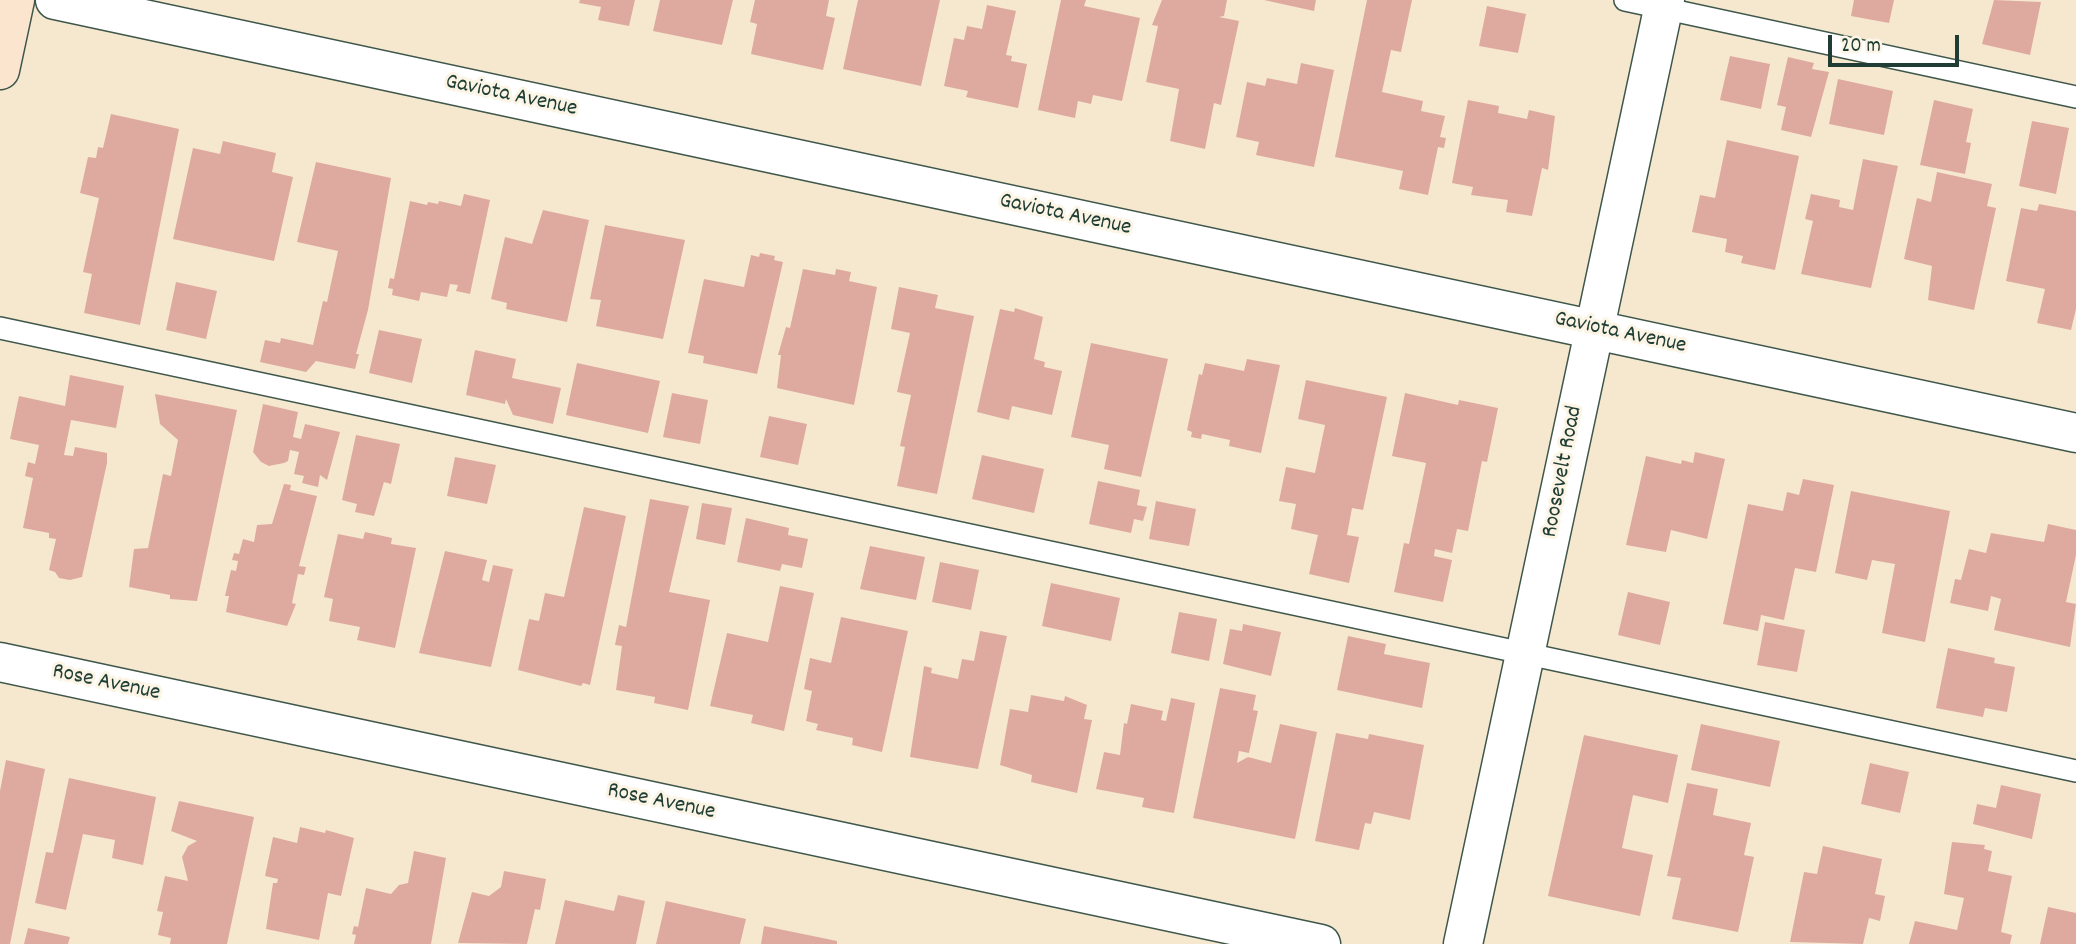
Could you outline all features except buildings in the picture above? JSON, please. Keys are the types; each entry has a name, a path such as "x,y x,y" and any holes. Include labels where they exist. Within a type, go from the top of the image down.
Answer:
{"street":[{"path":"0,70 15,0"},
{"name":"Gaviota Avenue","path":"55,0 2076,433"},
{"name":"Roosevelt Road","path":"1464,944 1593,328 1665,4"},
{"name":"Rose Avenue","path":"0,662 1321,944"}],"lane":[{"path":"1625,0 1665,4 2076,97"},
{"path":"0,328 2076,771"}]}
